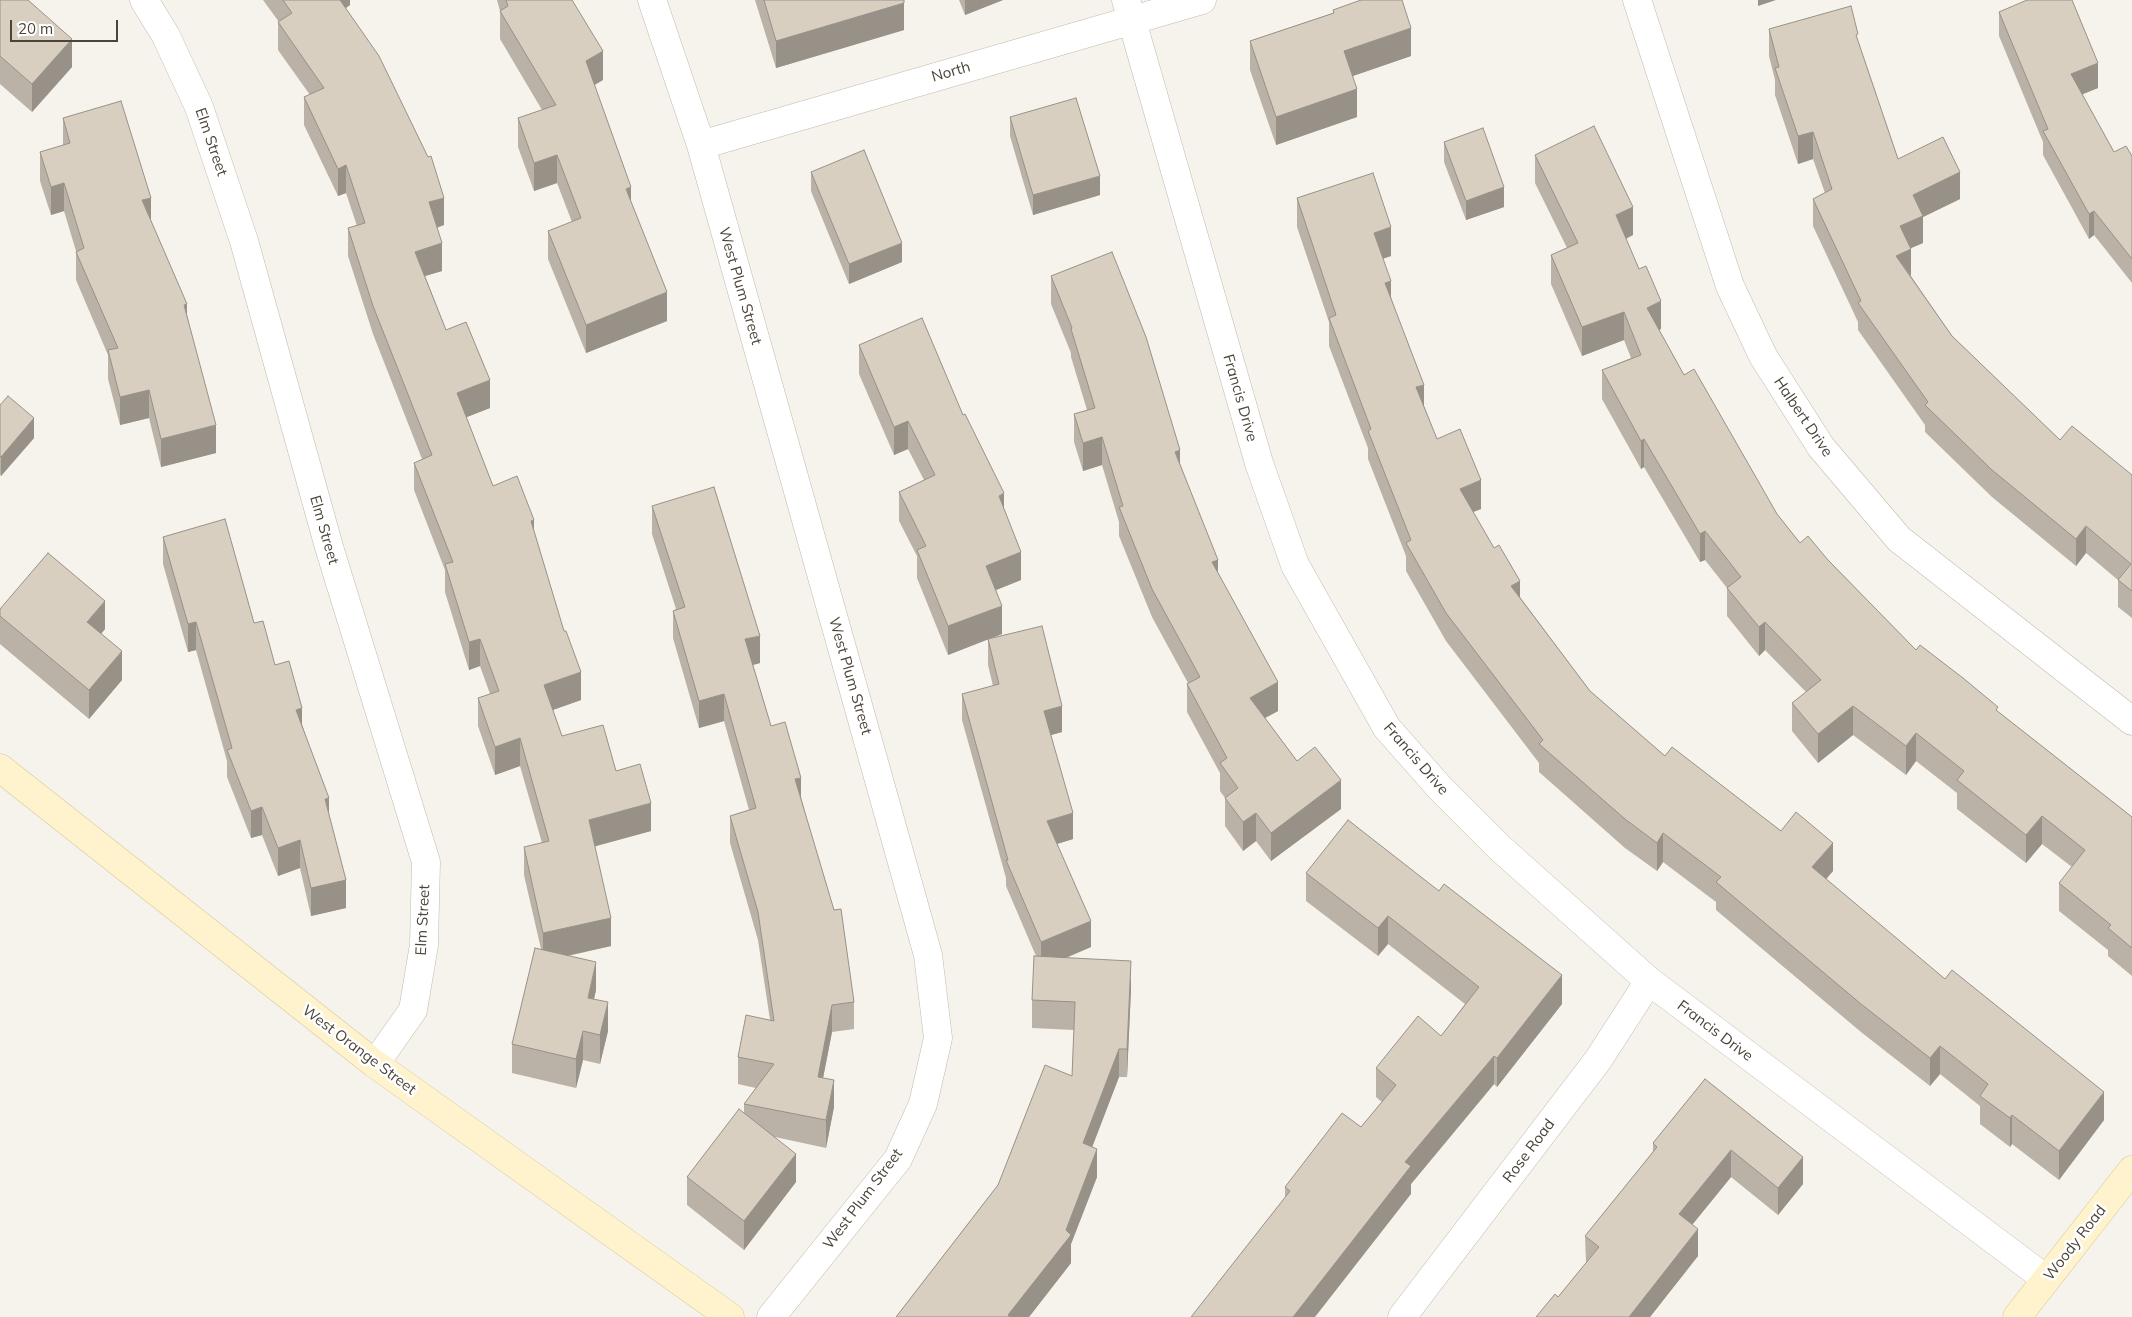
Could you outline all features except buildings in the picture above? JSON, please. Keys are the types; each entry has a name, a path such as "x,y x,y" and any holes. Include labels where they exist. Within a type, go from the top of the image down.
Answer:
{"street":[{"name":"Elm Street","path":"144,0 166,36 199,107 244,241 329,547 426,862 424,946 413,1010 374,1064"},
{"name":"West Plum Street","path":"652,0 700,145 928,955 938,1038 923,1104 898,1159 771,1317"},
{"name":"North","path":"700,145 1128,10 1202,0"},
{"name":"Halbert Drive","path":"1636,0 1730,286 1763,356 1794,408 1821,447 1899,539 2132,721"},
{"name":"Francis Drive","path":"1128,10 1259,463 1296,565 1387,728 1440,788 1500,848 1649,981 2046,1279"},
{"name":"West Orange Street","path":"0,768 374,1064 730,1317"},
{"name":"Rose Road","path":"1402,1317 1598,1060 1649,981"},
{"name":"Woody Road","path":"2017,1317 2132,1170"}]}
